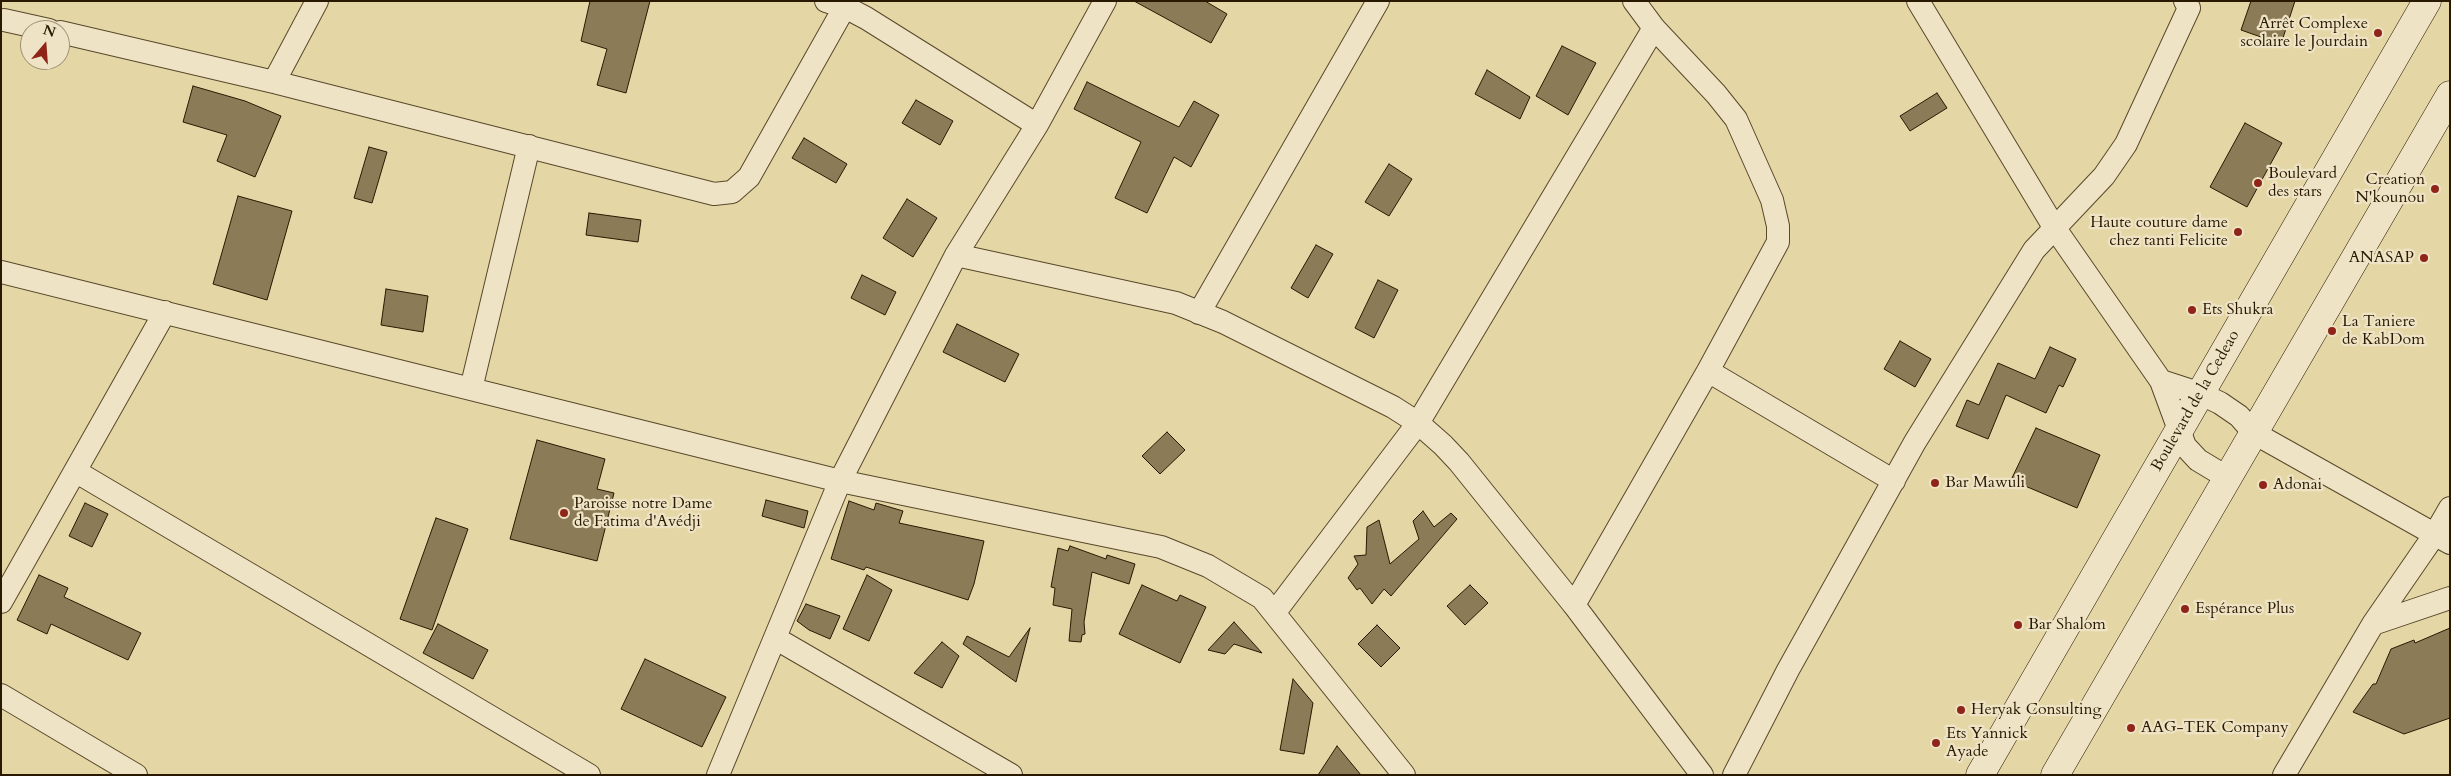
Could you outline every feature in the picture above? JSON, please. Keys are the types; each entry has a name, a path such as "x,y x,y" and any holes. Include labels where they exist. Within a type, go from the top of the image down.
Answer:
{"main road":[{"name":"Boulevard de la Cedeao","path":"1980,775 2024,694 2179,432 2427,1"},
{"path":"2055,775 2450,94"}],"street":[{"path":"274,82 317,1"},
{"path":"718,775 840,481 956,255 1037,125 1105,1"},
{"path":"1199,312 1378,1"},
{"path":"1574,605 1708,371 1772,257 1778,242 1778,226 1772,200 1736,119 1716,94 1654,28 1634,1"},
{"path":"1918,1 2054,227 2160,382 2185,446 2198,460 2228,478"},
{"path":"70,34 274,82 714,194 732,192 749,177 840,3 1037,125"},
{"path":"1734,775 1788,670 1915,442 2034,250 2104,176 2126,144 2189,4"},
{"path":"6,15 20,20"},
{"path":"1275,612 1418,423 1654,28"},
{"path":"471,389 529,146"},
{"path":"956,255 1176,303 1199,312 1393,407 1418,423 1459,462 1574,605 1702,775"},
{"path":"1,272 840,481 1162,547 1208,566 1262,598 1404,775"},
{"path":"1,602 165,312"},
{"path":"1708,371 1894,481"},
{"path":"2160,382 2201,394 2220,403 2239,416 2254,433 2442,539"},
{"path":"75,471 589,775"},
{"path":"2284,775 2373,624 2442,539 2450,508"},
{"path":"2373,624 2450,598"},
{"path":"775,638 1011,775"},
{"path":"1,695 136,775"}],"building":[{"path":"590,1 650,1 626,93 597,85 607,49 581,41"},
{"path":"1134,1 1205,1 1227,14 1211,43"},
{"path":"2251,1 2295,1 2281,44 2241,30"},
{"path":"1562,46 1596,63 1568,115 1536,96"},
{"path":"1487,70 1530,97 1520,119 1475,94"},
{"path":"1087,82 1179,127 1194,101 1219,115 1191,167 1174,157 1147,213 1115,198 1141,142 1074,109"},
{"path":"193,86 245,101 281,116 255,177 217,161 227,135 183,122"},
{"path":"1937,93 1947,108 1910,131 1900,116"},
{"path":"916,100 953,121 940,145 902,123"},
{"path":"2245,123 2282,143 2247,207 2210,187"},
{"path":"804,138 847,164 836,183 792,158"},
{"path":"369,147 387,152 372,203 354,198"},
{"path":"1389,164 1412,179 1389,216 1365,202"},
{"path":"238,196 292,211 267,300 213,284"},
{"path":"907,199 937,218 913,257 883,238"},
{"path":"589,213 641,220 638,242 586,235"},
{"path":"1316,245 1333,254 1308,298 1291,288"},
{"path":"862,275 896,292 885,315 851,298"},
{"path":"1378,280 1398,290 1374,338 1355,328"},
{"path":"386,289 428,296 423,332 381,325"},
{"path":"957,324 1019,354 1005,382 943,352"},
{"path":"1900,341 1931,359 1915,387 1884,369"},
{"path":"2050,347 2076,359 2063,387 2059,385 2046,413 2006,395 1988,439 1956,426 1967,400 1979,405 1998,363 2035,379"},
{"path":"2036,428 2100,455 2077,508 2011,480"},
{"path":"1167,432 1185,450 1160,474 1142,456"},
{"path":"537,440 605,459 597,489 614,493 597,561 510,539"},
{"path":"766,500 808,511 804,528 762,516"},
{"path":"849,501 874,510 876,503 903,511 899,523 984,541 974,584 968,600 866,567 864,570 831,559"},
{"path":"85,503 108,514 92,547 69,536"},
{"path":"1423,511 1434,527 1451,513 1457,519 1391,596 1384,589 1372,604 1360,588 1357,590 1348,578 1358,564 1354,556 1366,555 1367,527 1379,520 1390,564 1419,539 1413,521"},
{"path":"436,518 468,529 432,630 400,619"},
{"path":"1070,546 1106,559 1107,555 1135,564 1129,584 1092,572 1084,622 1085,634 1082,635 1081,642 1069,641 1072,609 1053,605 1055,588 1051,587 1058,548 1068,551"},
{"path":"39,575 68,588 64,597 141,633 128,660 51,624 47,634 17,620"},
{"path":"867,575 892,590 869,641 843,629"},
{"path":"1142,585 1177,601 1180,595 1206,607 1180,663 1119,634"},
{"path":"1470,585 1488,603 1465,625 1447,606"},
{"path":"806,604 840,616 830,639 809,630 797,621"},
{"path":"1234,622 1262,653 1234,644 1225,654 1208,650"},
{"path":"438,624 488,650 473,679 423,653"},
{"path":"1377,625 1400,648 1381,667 1358,644"},
{"path":"1030,628 1016,682 963,644 967,636 1009,657"},
{"path":"2450,628 2450,718 2404,734 2353,712 2373,684 2376,684 2391,649 2414,640 2415,643"},
{"path":"942,642 959,656 942,688 914,673"},
{"path":"645,659 726,697 702,747 621,709"},
{"path":"1293,679 1313,703 1304,754 1280,750"},
{"path":"1337,746 1361,775 1318,775"}],"place":[{"name":"Arrêt Complexe scolaire le Jourdain","path":"2378,33"},
{"name":"Boulevard des stars","path":"2258,183"},
{"name":"Creation N'kounou","path":"2435,189"},
{"name":"Haute couture dame chez tanti Felicite","path":"2238,232"},
{"name":"ANASAP","path":"2424,258"},
{"name":"Ets Shukra","path":"2192,310"},
{"name":"La Taniere de KabDom","path":"2332,331"},
{"name":"Bar Mawuli","path":"1935,483"},
{"name":"Adonai","path":"2263,485"},
{"name":"Paroisse notre Dame de Fatima d'Avédji","path":"564,513"},
{"name":"Espérance Plus","path":"2185,609"},
{"name":"Bar Shalom","path":"2018,625"},
{"name":"Heryak Consulting","path":"1961,710"},
{"name":"AAG-TEK Company","path":"2131,728"},
{"name":"Ets Yannick Ayade","path":"1936,743"}]}
